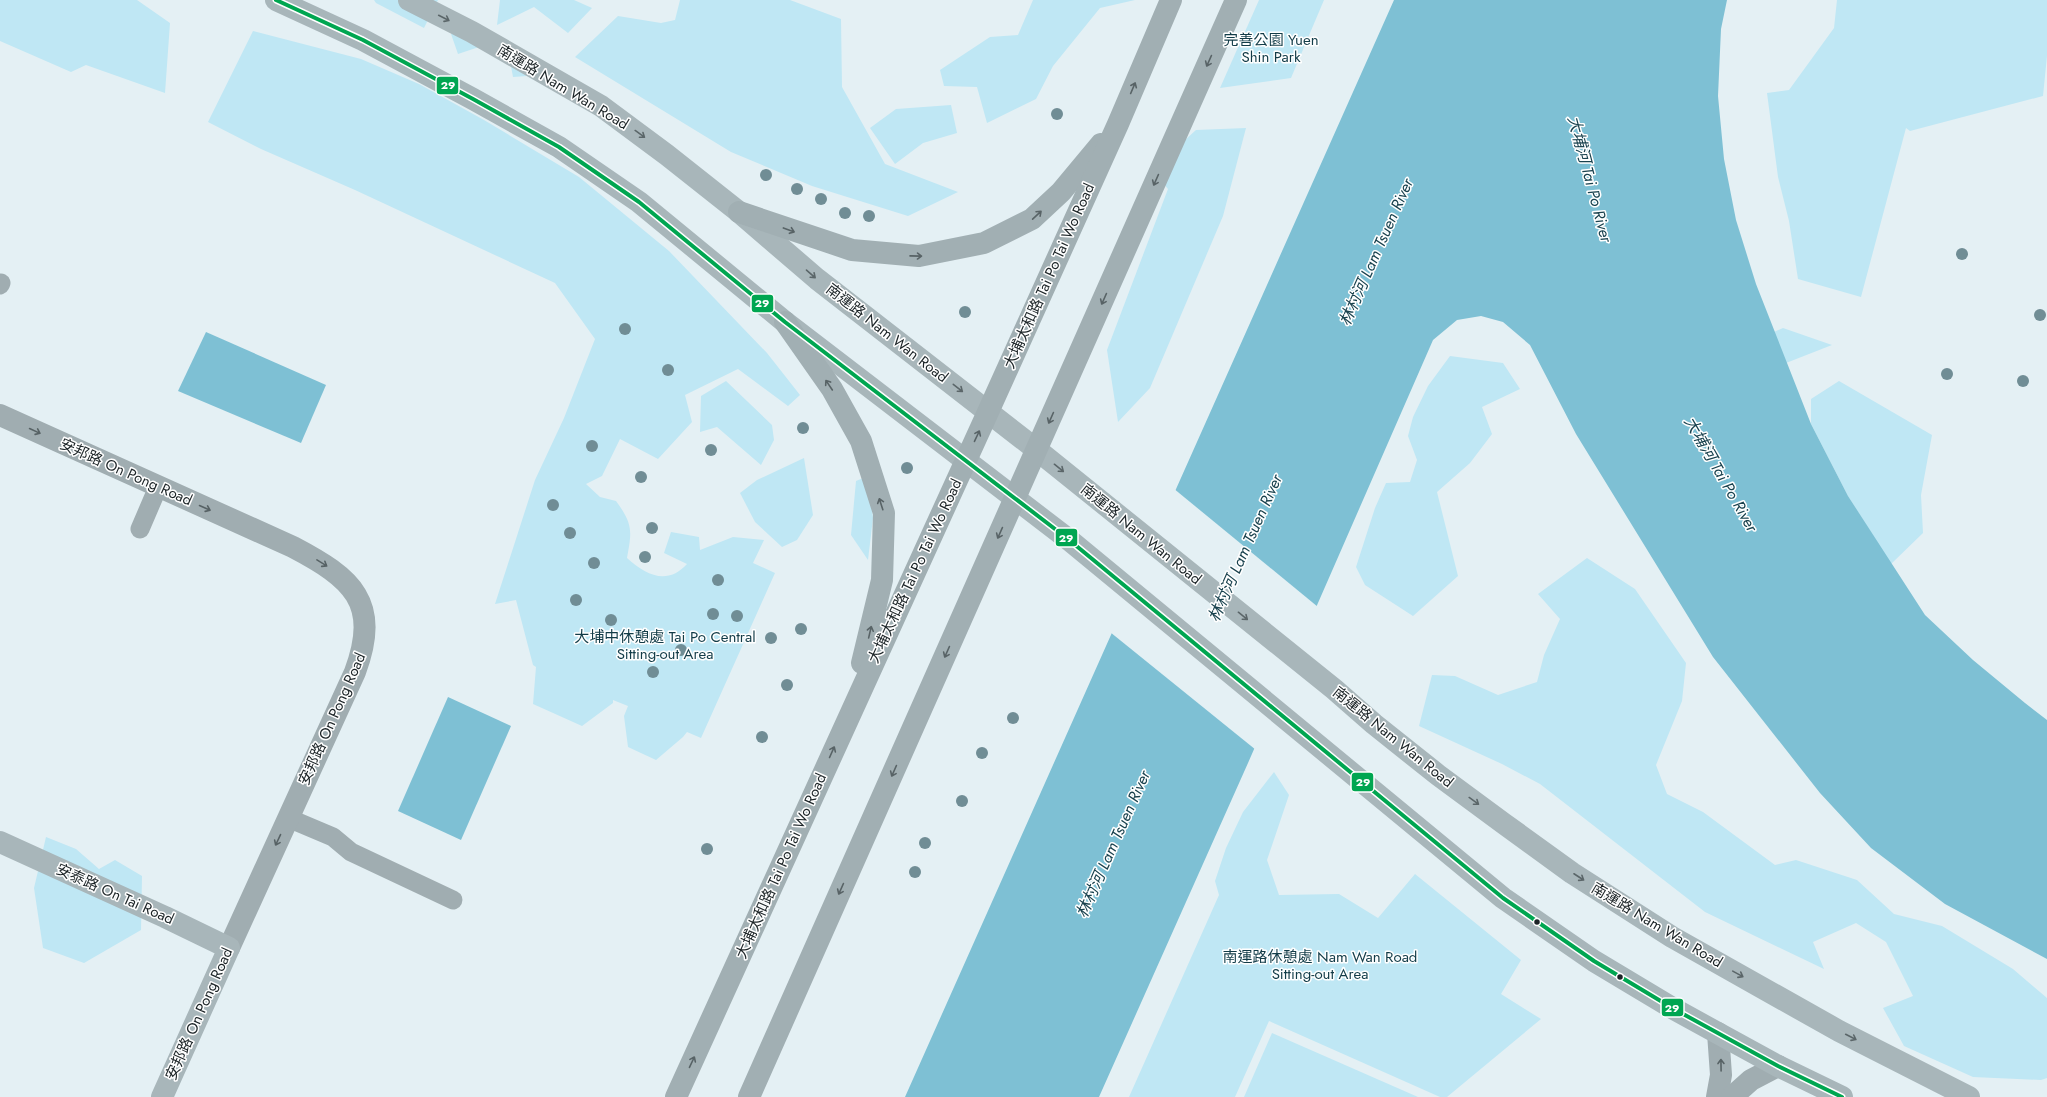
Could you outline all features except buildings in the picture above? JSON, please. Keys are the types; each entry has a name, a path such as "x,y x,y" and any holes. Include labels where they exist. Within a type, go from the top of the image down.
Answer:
{"main road":[{"path":"276,0 363,40 559,147 639,202 785,322 1060,533 1503,898 1594,960 1674,1009 1778,1066 1842,1097"},
{"name":"南運路 Nam Wan Road","path":"409,0 472,32 601,106 668,155 739,212 817,279 1037,450 1334,689 1391,738 1485,810 1572,873 1665,933 1840,1031 1969,1097"},
{"name":"大埔太和路 Tai Po Tai Wo Road","path":"676,1097 1118,124 1171,0"},
{"path":"749,1097 1236,0"},
{"path":"739,212 852,250 919,256 984,243 1032,219 1061,192 1118,124"},
{"path":"785,322 832,389 861,441 884,513 882,580 851,710"},
{"name":"安泰路 On Tai Road","path":"0,842 165,917 228,948"},
{"name":"安邦路 On Pong Road","path":"162,1097 228,948"}],"street":[{"name":"安邦路 On Pong Road","path":"0,415 158,488 293,547 322,562 350,585 358,599 364,615 365,634 363,651 355,672 228,948"},
{"path":"1717,1097 1721,1074 1718,1033"},
{"path":"1732,1097 1751,1080 1778,1066"}],"lane":[{"path":"140,529 158,488"},
{"path":"288,818 333,837 351,852 453,900"}],"green space":[{"path":"0,0 137,0 170,23 165,93 86,65 71,72 0,41"},
{"path":"374,0 438,0 424,28 376,3"},
{"path":"500,0 574,0 592,8 568,33 534,7 497,25"},
{"path":"680,0 790,0 841,19 842,87 885,164 958,192 908,216 812,186 731,152 575,57 618,16 661,23 675,20"},
{"path":"1033,0 1135,0 1100,8 1053,66 1036,99 987,123 977,87 944,86 940,70 990,37 1018,35"},
{"name":"完善公園 Yuen Shin Park","path":"1259,0 1324,0 1291,78 1220,88"},
{"path":"1837,0 2047,0 2047,56 2043,96 1910,131 1906,128 1861,297 1798,279 1789,221 1778,177 1767,93 1789,90 1834,28"},
{"path":"471,24 527,76 513,77 510,61 482,46 458,54 451,34"},
{"name":"大埔中休憩處 Tai Po Central Sitting-out Area","path":"253,31 361,59 419,84 484,120 579,177 669,251 767,353 800,395 788,406 738,369 685,395 692,422 658,459 620,439 602,476 586,484 600,497 616,501 626,516 630,528 630,541 627,558 642,569 657,576 672,575 687,564 664,553 671,532 699,537 700,550 733,537 764,540 753,563 775,573 701,738 687,732 656,760 628,747 624,716 628,706 613,700 613,703 582,726 533,704 536,667 533,665 516,600 495,604 535,480 564,418 595,339 555,283 355,190 261,149 208,122"},
{"path":"951,105 957,133 923,143 895,164 870,128 896,109"},
{"path":"1246,128 1223,216 1150,388 1118,422 1107,350 1168,189 1162,182 1173,151 1196,130"},
{"path":"1783,328 1832,345 1786,363 1774,332"},
{"path":"1450,356 1503,363 1520,389 1482,407 1492,434 1470,463 1437,492 1458,576 1413,616 1365,585 1356,567 1375,508 1386,483 1410,482 1417,460 1408,436 1413,417 1428,386"},
{"path":"726,381 772,425 774,440 761,465 717,427 700,432 701,396"},
{"path":"1839,381 1932,435 1921,495 1923,533 1891,564 1848,496 1811,424 1811,399"},
{"path":"804,458 813,515 797,540 782,547 755,522 740,493 757,480"},
{"path":"868,476 873,518 868,560 851,535 856,481"},
{"path":"1587,558 1635,589 1686,663 1682,701 1656,765 1667,794 1703,812 1775,865 1796,860 1857,880 1894,914 1942,926 2013,969 2047,998 2047,1078 2041,1080 1973,1077 1904,1046 1883,1008 1913,996 1886,942 1856,923 1813,942 1824,969 1705,912 1540,784 1502,764 1419,726 1432,675 1455,676 1498,695 1537,682 1544,655 1560,619 1538,594"},
{"name":"南運路休憩處 Nam Wan Road Sitting-out Area","path":"1274,772 1289,795 1267,860 1279,895 1339,894 1378,918 1415,874 1521,960 1501,994 1541,1019 1447,1097 1440,1097 1269,1021 1235,1097 1129,1097 1219,895 1215,881 1226,848 1243,812"},
{"path":"46,837 76,849 99,869 115,860 142,876 141,930 84,963 43,948 34,888"},
{"path":"1272,1033 1418,1097 1244,1097"}],"water":[{"path":"1394,0 1727,0 1721,29 1718,96 1724,159 1736,220 1756,284 1811,424 1848,496 1925,615 1973,660 2047,720 2047,959 1945,904 1871,848 1820,793 1713,657 1576,434 1530,345 1503,322 1481,316 1457,320 1433,340 1248,763 1099,1097 905,1097"},
{"path":"206,332 326,385 301,443 178,391"},
{"path":"448,697 511,726 461,840 398,811"}],"pier":[{"path":"1173,488 1318,607 1256,750 1110,632"}],"transit line":[{"name":"29","path":"276,0 363,40 473,99 559,147 639,202 785,322 1068,539 1503,898 1594,961 1674,1009 1778,1066 1842,1097"}],"water label":[{"name":"大埔河 Tai Po River","path":"1590,179"},
{"name":"林村河 Lam Tsuen River","path":"1376,252"},
{"name":"大埔河 Tai Po River","path":"1721,474"},
{"name":"林村河 Lam Tsuen River","path":"1245,548"},
{"name":"林村河 Lam Tsuen River","path":"1113,844"}]}
